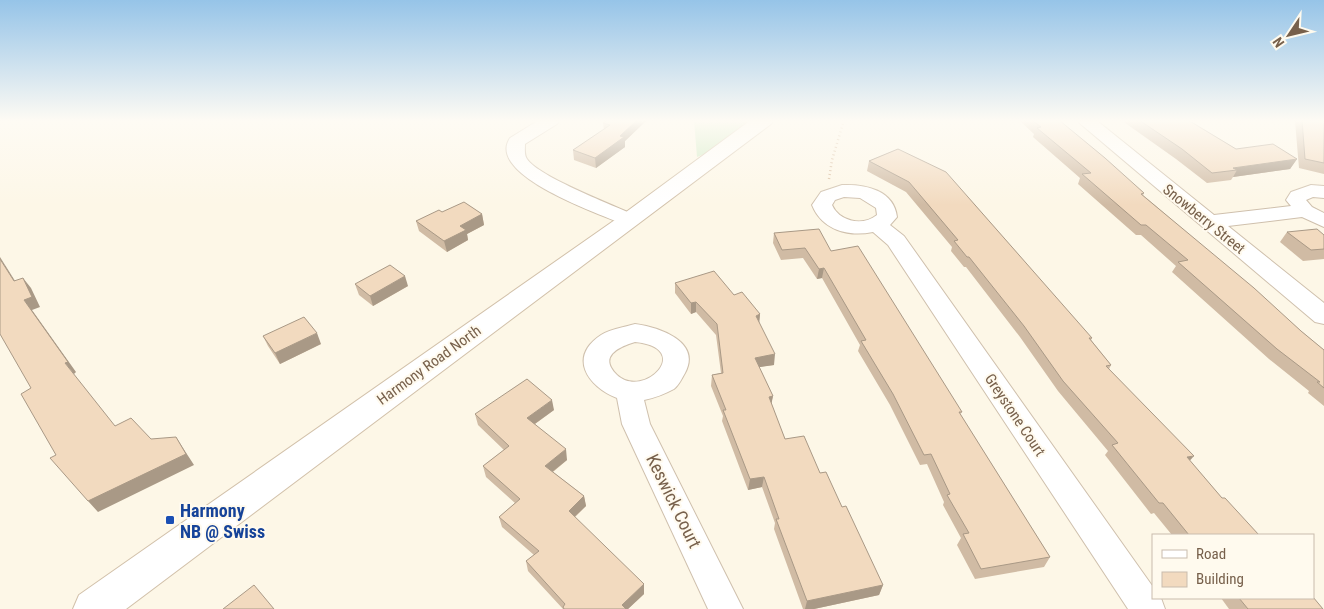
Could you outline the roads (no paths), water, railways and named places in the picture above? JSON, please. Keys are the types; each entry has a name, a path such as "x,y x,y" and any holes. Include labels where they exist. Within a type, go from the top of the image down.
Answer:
{"main road":[{"name":"Harmony Road North","path":"93,609 726,148"}],"street":[{"path":"516,148 520,163 533,174 630,220"},
{"name":"Snowberry Street","path":"1119,148 1324,316"},
{"path":"1324,192 1311,191 1298,196 1296,200 1304,211 1324,221"},
{"path":"860,192 876,197 886,207 887,217 878,225 870,227 850,226 833,220 823,210 822,205 828,196 834,193 860,192"},
{"path":"1208,222 1304,211"},
{"name":"Greystone Court","path":"878,225 896,241 1148,609"},
{"name":"Keswick Court","path":"630,391 631,405 636,424 726,609"}],"place":[{"name":"Harmony NB @ Swiss","path":"170,520"}]}
